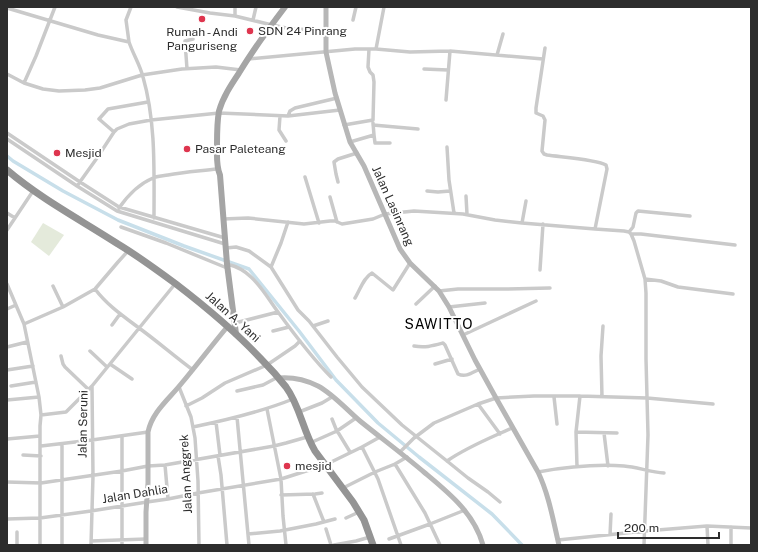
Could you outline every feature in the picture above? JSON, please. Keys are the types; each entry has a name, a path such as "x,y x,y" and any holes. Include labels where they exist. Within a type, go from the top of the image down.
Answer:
{"highway":[{"name":"Jalan A. Yani","path":"7,170 33,191 129,250 196,300 232,324 236,334 267,365 288,389 299,412 309,440 315,451 354,502 364,520 373,545"}],"main road":[{"path":"232,324 220,175 218,169 217,137 219,112 224,98 241,70 285,7"}],"street":[{"path":"24,82 55,7"},
{"path":"131,7 126,20 128,42 142,75 151,120 154,177 154,218"},
{"path":"177,7 235,16 272,25 297,29 326,30"},
{"path":"235,7 235,16"},
{"path":"253,20 256,7"},
{"name":"Jalan Lasinrang","path":"326,7 326,52 332,81 350,142 357,152 400,249 410,263 437,288 449,307 480,369 538,472 546,492 559,543"},
{"path":"353,20 356,7"},
{"path":"376,49 384,7"},
{"path":"7,8 98,35 128,42"},
{"path":"497,55 503,34"},
{"path":"187,69 184,42 193,38"},
{"path":"544,48 536,108 536,112 543,116 545,120 542,149 543,153 547,155 604,164 606,167 606,173 594,228"},
{"path":"248,59 355,49 410,52 450,51 543,58"},
{"path":"369,49 368,66 373,75 374,82 373,120 375,143 390,143"},
{"path":"446,100 450,51"},
{"path":"7,74 43,89 57,91 85,90 108,86 142,75 187,69 216,67 241,70"},
{"path":"424,69 448,70"},
{"path":"288,116 290,111 295,108 337,98"},
{"path":"114,132 99,119 108,109 148,102"},
{"path":"79,184 114,132 117,129 129,124 219,112 288,116 340,110"},
{"path":"280,116 279,130 286,141"},
{"path":"344,125 373,120"},
{"path":"374,125 418,129"},
{"path":"7,133 9,138 118,209 225,245 249,251 271,268 298,310 313,326 336,357 362,387 415,437 500,502"},
{"path":"350,142 374,135"},
{"path":"447,147 448,180 454,213"},
{"path":"338,182 334,162 357,152"},
{"path":"118,209 133,191 154,177 218,169"},
{"path":"305,177 319,223"},
{"path":"7,230 33,191"},
{"path":"427,191 450,191"},
{"path":"466,196 467,214"},
{"path":"330,197 337,222"},
{"path":"522,223 526,201"},
{"path":"118,209 154,218 225,245"},
{"path":"223,219 248,218 306,224 330,221 342,224 373,219 385,214 400,212 414,211 454,213 467,214 494,220 594,228 735,245"},
{"path":"630,233 633,227 636,211 690,216"},
{"path":"7,212 14,218"},
{"path":"271,268 288,222"},
{"path":"540,270 543,224"},
{"path":"121,227 227,265 231,265 252,277 289,327 330,377"},
{"path":"630,233 634,241 645,279 646,293 648,435 644,545"},
{"path":"24,324 63,308 95,289 129,250"},
{"path":"355,298 365,279 372,273 392,290 410,263"},
{"path":"645,279 661,281 678,287 733,294"},
{"path":"7,284 24,324 39,397 41,415 40,545"},
{"name":"Jalan Seruni","path":"91,543 92,386 175,284"},
{"path":"53,286 63,308"},
{"path":"416,304 437,288 550,288"},
{"path":"95,289 100,296 120,314 193,370"},
{"path":"463,335 536,301"},
{"path":"449,307 485,303"},
{"path":"7,309 16,305"},
{"path":"146,545 148,432 151,421 164,403 232,324 278,312"},
{"path":"112,325 120,314"},
{"path":"313,326 328,321"},
{"path":"602,397 601,356 603,326"},
{"path":"273,331 289,327"},
{"path":"186,406 202,398 225,383 267,365 300,341"},
{"path":"7,347 27,342"},
{"path":"414,346 425,348 443,343 458,374 467,375 480,369"},
{"path":"90,352 108,365 132,379"},
{"path":"61,356 65,367 88,390"},
{"path":"435,364 452,359"},
{"path":"7,370 32,366"},
{"path":"237,391 263,385 279,378 290,378 319,387 380,437 401,451 455,498 478,533 483,545"},
{"path":"11,386 36,382"},
{"path":"41,415 66,412 92,386"},
{"name":"Jalan Anggrek","path":"179,387 193,427 197,460 199,545"},
{"path":"401,451 415,437 434,423 496,398 580,396 647,398 713,404"},
{"path":"577,467 576,432 580,396"},
{"path":"7,400 39,397"},
{"path":"299,412 322,403 332,397"},
{"path":"554,397 556,424"},
{"path":"193,427 267,409 293,399"},
{"path":"478,404 500,434"},
{"path":"267,409 281,479 286,545"},
{"path":"237,417 249,545"},
{"path":"7,482 41,483 92,476 148,466 197,460 309,440 337,431 356,418"},
{"path":"332,419 337,431 350,452"},
{"path":"216,422 227,545"},
{"path":"447,460 471,446 512,428"},
{"path":"41,446 148,432"},
{"path":"576,432 617,433"},
{"path":"604,433 608,466"},
{"path":"7,440 40,436"},
{"path":"122,436 122,545"},
{"name":"Jalan Dahlia","path":"7,519 40,518 92,511 281,479 325,464 380,437"},
{"path":"62,444 62,545"},
{"path":"362,447 384,492 401,545"},
{"path":"23,455 41,456"},
{"path":"343,488 407,457"},
{"path":"395,464 430,524 440,545"},
{"path":"166,465 168,499"},
{"path":"538,472 577,467 624,466 664,474"},
{"path":"282,495 322,493"},
{"path":"312,494 324,522"},
{"path":"389,540 464,510"},
{"path":"346,518 359,512"},
{"path":"610,535 611,514"},
{"path":"248,534 284,530 335,519"},
{"path":"707,526 708,545"},
{"path":"559,543 573,538 707,526 751,528"},
{"path":"731,527 731,545"},
{"path":"326,530 333,545 370,537"},
{"path":"17,532 17,545"},
{"path":"91,543 146,539"}],"green space":[{"path":"43,223 64,235 49,256 31,242"}],"waterway":[{"path":"7,156 63,191 118,220 184,246 249,269 336,380 378,423 492,514 522,545"}],"place":[{"name":"Rumah - Andi Panguriseng","path":"202,19"},
{"name":"SDN 24 Pinrang","path":"250,31"},
{"name":"Pasar Paleteang","path":"187,149"},
{"name":"Mesjid","path":"57,153"},
{"name":"mesjid","path":"287,466"}],"district":[{"name":"SAWITTO","path":"439,324"}]}
